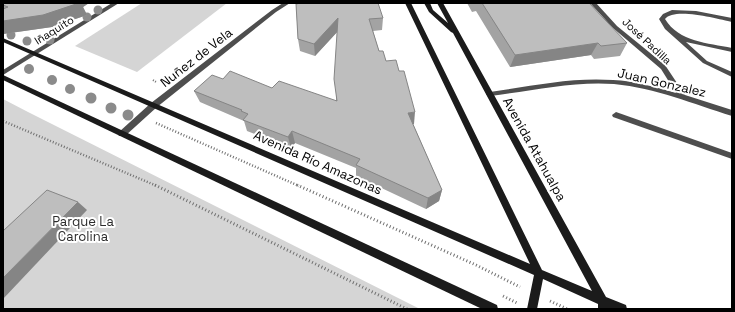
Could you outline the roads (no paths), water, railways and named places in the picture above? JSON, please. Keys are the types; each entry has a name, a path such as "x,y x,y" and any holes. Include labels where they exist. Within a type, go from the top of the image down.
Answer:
{"main road":[{"path":"408,3 539,273 532,309"},
{"path":"427,3 431,11 459,37"},
{"name":"Avenida Atahualpa","path":"440,3 603,305"},
{"name":"Avenida Río Amazonas","path":"3,40 539,273 603,305 622,309"},
{"path":"3,76 122,134 494,309"}],"street":[{"name":"Iñaquito","path":"3,73 116,3"},
{"name":"Nuñez de Vela","path":"122,134 154,105 274,11 287,3"},
{"name":"José Padilla","path":"593,3 616,27 662,67 683,98"},
{"path":"732,20 696,12 672,12 665,15 662,19 665,26 705,62 732,75"},
{"path":"678,38 732,50"},
{"name":"Juan Gonzalez","path":"490,94 583,82 614,82 683,98 732,113"},
{"path":"616,115 732,156"}],"park label":[{"name":"Parque La Carolina","path":"83,228"}]}
